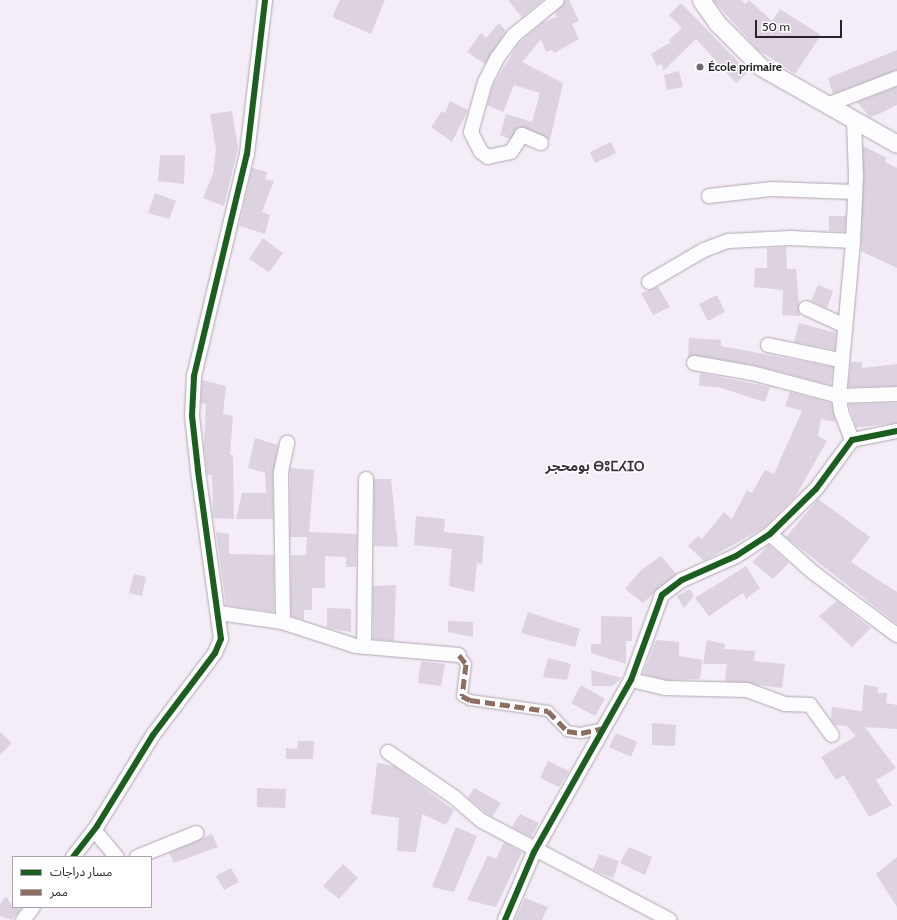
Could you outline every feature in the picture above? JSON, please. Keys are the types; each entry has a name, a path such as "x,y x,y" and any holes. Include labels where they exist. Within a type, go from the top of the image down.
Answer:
{"street":[{"path":"74,856 94,830 153,734 215,653 221,639 192,416 194,376 247,154 265,0"},
{"path":"541,143 522,136 511,152 488,157 481,152 471,132 485,82 498,57 514,35 557,0"},
{"path":"701,0 717,23 761,66 854,121 897,144"},
{"path":"827,105 897,78"},
{"path":"852,440 841,411 840,360 853,241 855,192 854,121"},
{"path":"709,196 772,189 855,192"},
{"path":"649,282 704,250 728,241 790,238 853,241"},
{"path":"806,308 843,325"},
{"path":"768,345 840,360"},
{"path":"694,363 752,373 840,396 897,394"},
{"path":"505,920 535,849 632,680 662,595 682,580 736,556 770,534 816,489 852,440 897,431"},
{"path":"283,622 281,472 286,443"},
{"path":"364,647 366,479"},
{"path":"770,534 814,574 897,635"},
{"path":"218,613 283,622 364,647 459,655 466,664 462,696 470,700 548,711 567,731 581,733 604,728"},
{"path":"632,680 665,688 747,690 785,704 810,705 832,735"},
{"path":"388,752 454,797 482,821 670,920"},
{"path":"94,830 116,856"},
{"path":"140,856 196,833"},
{"path":"23,920 32,908"}],"building":[{"path":"340,0 385,0 371,34 332,17"},
{"path":"508,0 543,0 522,17"},
{"path":"565,0 569,0 579,21 572,24 579,39 554,53 552,50 546,52 541,39 522,62 563,83 550,140 522,127 510,139 500,135 506,114 532,122 540,93 514,85 503,112 487,105 493,85 518,44 543,22 557,17 555,13"},
{"path":"713,0 741,0 745,4 749,0 772,21 780,9 821,35 795,74 758,50"},
{"path":"681,3 748,72 736,83 696,39 663,71 662,64 657,66 651,54 671,42 669,40 682,28 669,15"},
{"path":"499,23 506,31 485,64 467,52 481,33 486,38"},
{"path":"897,50 897,70 833,94 828,78"},
{"path":"679,71 683,87 667,90 664,75"},
{"path":"897,87 897,105 879,114 870,117 857,102"},
{"path":"450,101 468,110 452,142 431,127 442,111 445,113"},
{"path":"232,111 238,148 224,206 203,198 213,174 216,149 210,114"},
{"path":"611,142 616,153 595,163 590,152"},
{"path":"863,146 887,158 885,162 897,168 897,268 861,251"},
{"path":"160,155 185,155 184,184 158,181"},
{"path":"252,168 267,172 265,179 274,181 262,212 270,215 265,234 239,226"},
{"path":"155,193 176,201 169,219 148,213"},
{"path":"829,216 846,216 845,232 829,231"},
{"path":"263,238 283,253 269,272 249,259"},
{"path":"786,247 787,269 796,269 800,316 782,315 783,290 754,287 755,268 767,268 767,248"},
{"path":"818,285 833,291 827,308 811,301"},
{"path":"658,287 670,307 653,315 641,293"},
{"path":"717,295 725,312 708,321 699,304"},
{"path":"799,323 836,333 835,350 794,342"},
{"path":"689,338 721,340 721,346 833,367 831,385 753,365 695,355 688,358"},
{"path":"851,362 862,362 862,368 897,364 897,386 848,387"},
{"path":"700,373 770,387 765,402 718,387 699,386"},
{"path":"202,380 226,386 223,414 233,416 230,455 233,455 234,519 213,518 212,475 207,475 204,445 206,404 201,403"},
{"path":"790,392 831,403 836,422 821,419 818,436 827,441 795,497 765,527 704,561 688,546 698,536 702,539 724,512 732,519 747,490 752,493 765,470 774,474 802,411 785,406"},
{"path":"897,403 897,423 862,427 856,427 849,404"},
{"path":"255,438 278,445 273,472 273,519 236,519 242,493 266,493 265,473 248,468"},
{"path":"290,468 314,470 309,532 357,534 356,567 346,567 346,557 325,556 325,588 312,588 312,610 304,610 304,620 291,616 291,555 306,555 307,537 290,537"},
{"path":"374,479 391,479 398,547 374,546"},
{"path":"818,499 870,537 851,562 897,592 897,624 786,537"},
{"path":"416,516 445,519 444,532 484,536 482,564 477,563 474,592 449,586 452,549 414,545"},
{"path":"216,532 229,534 229,554 274,555 274,612 226,605"},
{"path":"769,545 789,563 773,579 752,562"},
{"path":"661,556 676,574 643,603 625,589 641,570"},
{"path":"746,566 760,588 746,599 743,593 709,616 695,598"},
{"path":"134,574 146,577 142,596 129,593"},
{"path":"396,585 394,641 373,639 373,586"},
{"path":"690,589 694,596 684,608 677,596"},
{"path":"837,601 871,628 852,647 819,616"},
{"path":"327,608 351,609 351,632 327,628"},
{"path":"528,612 580,629 575,647 521,633"},
{"path":"601,616 632,617 632,641 626,641 626,664 591,653 591,644 601,644"},
{"path":"448,621 473,622 473,637 448,632"},
{"path":"656,640 679,642 679,656 702,660 700,679 666,680 643,674"},
{"path":"707,640 725,644 724,649 755,651 754,661 785,664 782,688 725,681 727,664 703,664"},
{"path":"548,658 571,664 567,680 543,677"},
{"path":"421,661 445,664 441,686 418,683"},
{"path":"591,670 622,678 612,686 592,686"},
{"path":"581,685 605,699 595,716 571,703"},
{"path":"864,685 878,687 878,693 887,693 886,703 897,705 897,729 865,727 896,768 876,780 892,805 869,817 844,775 836,780 821,757 856,736 847,726 835,725 831,719 832,707 862,711"},
{"path":"652,723 676,725 675,746 652,745"},
{"path":"0,732 12,743 0,755"},
{"path":"616,733 637,742 631,757 609,747"},
{"path":"298,741 314,741 313,759 286,759 286,748 297,749"},
{"path":"548,761 569,771 559,787 540,778"},
{"path":"377,763 394,766 454,810 446,825 422,814 416,852 397,851 399,818 371,814"},
{"path":"257,788 286,789 285,808 257,807"},
{"path":"474,788 501,803 492,817 468,798"},
{"path":"520,814 539,823 531,837 512,827"},
{"path":"456,827 477,836 454,892 432,887"},
{"path":"212,834 218,847 174,863 169,853"},
{"path":"504,842 522,852 496,907 467,900 488,855 496,859"},
{"path":"629,847 652,857 645,875 620,863"},
{"path":"599,854 619,861 613,878 593,870"},
{"path":"897,857 897,907 876,874"},
{"path":"343,864 358,878 339,899 323,886"},
{"path":"231,868 239,882 224,890 216,876"},
{"path":"6,896 12,908 21,909 12,920 0,916 0,904"},
{"path":"525,898 548,907 542,920 515,920"}],"marked path":[{"path":"459,655 466,664 462,696 470,700 548,711 567,731 581,733 604,728"}],"cycle path":[{"path":"74,856 97,826 153,735 215,653 221,639 192,416 194,376 247,154 265,0"},
{"path":"505,920 534,852 631,680 662,595 682,580 736,556 770,534 816,489 852,440 897,431"}],"place":[{"name":"École primaire","path":"700,67"}],"district":[{"name":"بومحجر ⴱⵓⵎⵃⵊⵔ","path":"595,466"}]}
